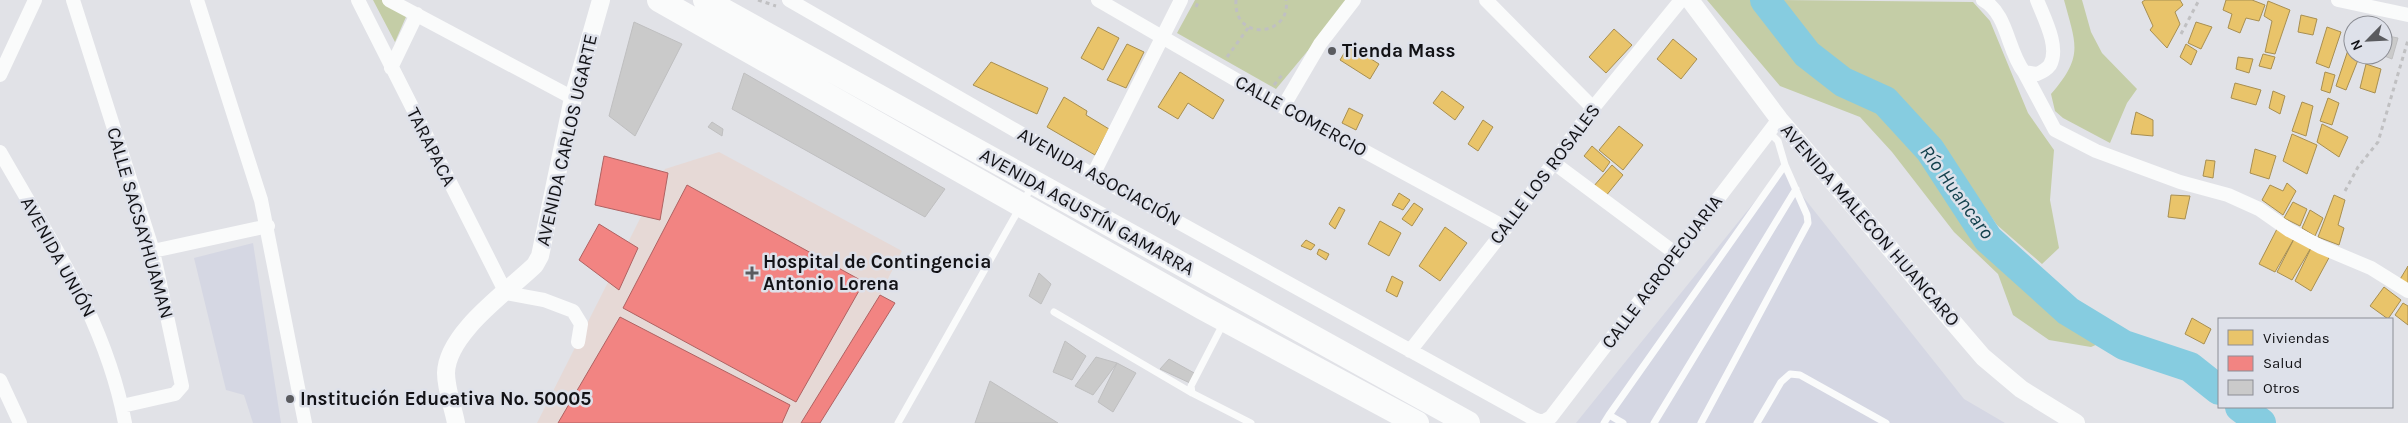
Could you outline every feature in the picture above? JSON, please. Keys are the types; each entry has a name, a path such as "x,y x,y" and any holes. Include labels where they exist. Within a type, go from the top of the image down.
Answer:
{"highway":[{"name":"AVENIDA AGUSTÍN GAMARRA","path":"659,0 751,50 1021,206 1417,423"},
{"name":"AVENIDA AGUSTÍN GAMARRA","path":"705,0 1468,423"},
{"path":"1254,335 1266,311"}],"street":[{"path":"0,75 35,0"},
{"name":"CALLE SACSAYHUAMAN","path":"73,0 153,251 182,386 175,394 122,406"},
{"path":"196,0 268,226 305,423"},
{"name":"TARAPACA","path":"358,0 506,293"},
{"path":"389,0 573,98"},
{"name":"AVENIDA CARLOS UGARTE","path":"456,423 446,374 449,352 474,320 535,265 540,256 573,98 601,0"},
{"name":"AVENIDA ASOCIACIÓN","path":"790,0 1093,175 1534,420 1544,422"},
{"name":"CALLE COMERCIO","path":"1098,0 1282,107 1506,228"},
{"path":"1093,175 1182,0"},
{"path":"1282,107 1320,44 1354,0"},
{"path":"1486,0 1593,108"},
{"name":"CALLE LOS ROSALES","path":"1410,351 1506,228 1593,108 1681,0"},
{"name":"AVENIDA MALECON HUANCARO","path":"1690,0 1774,126 1983,357 2022,389 2076,423"},
{"path":"1983,0 1998,14 2015,61 2024,72 2055,130 2096,151 2180,182 2228,195 2259,209 2289,230 2321,247 2371,268 2408,291"},
{"path":"2024,72 2038,74 2049,67 2054,54 2047,24 2037,0"},
{"path":"2338,0 2408,15"},
{"path":"391,68 417,14"},
{"name":"CALLE AGROPECUARIA","path":"1544,422 1551,417 1774,126"},
{"name":"AVENIDA UNIÓN","path":"0,152 79,288 94,320 122,406 125,423"},
{"path":"1554,163 1675,253"},
{"path":"153,251 268,226"},
{"path":"506,293 544,300 573,311 581,324 578,342"},
{"path":"0,380 20,423"}],"lane":[{"path":"1701,423 1808,224 1808,215 1785,165 1774,126"},
{"path":"1604,423 1785,165"},
{"path":"898,423 1034,182"},
{"path":"1654,423 1796,189"},
{"path":"1054,312 1192,393 1250,423"},
{"path":"1192,393 1191,386 1226,320"},
{"path":"1757,423 1781,382 1790,374 1800,375 1881,422"},
{"path":"1609,415 1624,423"}],"path":[{"path":"758,0 775,7 782,0"},
{"path":"1236,0 1237,16 1248,28 1265,30 1278,23 1287,8 1286,0"},
{"path":"2181,34 2199,0"},
{"path":"1227,58 1248,28"},
{"path":"2345,192 2358,167 2378,142 2408,40"}],"shaded area":[{"name":"Hospital de Contingencia Antonio Lorena","path":"719,152 902,251 815,423 537,423 665,169"},
{"path":"1781,169 1964,399 2005,423 1576,423"},
{"path":"253,243 281,423 253,423 244,395 226,390 194,258"}],"green space":[{"path":"373,0 382,0 409,10 395,42"},
{"path":"1195,0 1350,0 1276,89 1177,33"},
{"path":"1707,0 1755,0 1809,69 1878,106 1917,144 1994,257 2062,316 2105,341 2091,347 2049,340 2013,315 1998,274 1954,232 1892,152 1860,117 1780,86"},
{"path":"1780,0 1973,2 1990,21 2028,113 2054,150 2050,200 2059,248 2042,264 1997,225 1923,122 1898,95 1853,74 1815,48"},
{"path":"2064,0 2082,0 2091,32 2102,53 2137,89 2127,103 2110,143 2063,118 2055,111 2051,94 2069,70 2074,50 2072,28"}],"building: Viviendas":[{"path":"2145,0 2180,0 2183,5 2175,12 2180,24 2167,48 2150,30 2153,26 2142,2"},
{"path":"2226,0 2252,0 2265,5 2259,21 2246,18 2240,33 2228,28 2232,14 2223,10"},
{"path":"2268,1 2290,10 2275,54 2265,52 2272,21 2264,16"},
{"path":"2301,15 2317,19 2313,35 2298,32"},
{"path":"2196,22 2212,27 2201,49 2188,43"},
{"path":"1098,27 1119,38 1103,70 1081,58"},
{"path":"2327,27 2341,32 2329,68 2316,63"},
{"path":"1614,29 1632,45 1606,73 1589,57"},
{"path":"1673,39 1697,59 1681,79 1657,59"},
{"path":"1127,44 1144,52 1126,88 1107,80"},
{"path":"2186,44 2197,51 2191,65 2180,57"},
{"path":"1349,45 1379,64 1370,79 1340,60"},
{"path":"2263,54 2275,57 2271,69 2259,66"},
{"path":"2238,57 2253,59 2249,73 2236,69"},
{"path":"991,62 1048,88 1037,114 973,85"},
{"path":"2343,65 2356,65 2346,90 2336,86"},
{"path":"2366,65 2381,69 2375,93 2360,88"},
{"path":"1180,72 1224,100 1213,119 1188,103 1178,119 1158,107"},
{"path":"2325,72 2335,75 2330,93 2321,90"},
{"path":"2235,83 2261,90 2256,105 2231,98"},
{"path":"1442,91 1464,107 1455,120 1433,103"},
{"path":"2273,91 2285,96 2280,114 2269,108"},
{"path":"1064,97 1087,111 1086,115 1109,129 1095,155 1047,127"},
{"path":"2328,98 2339,103 2332,125 2320,121"},
{"path":"2302,102 2313,106 2306,136 2292,131"},
{"path":"1349,108 1363,115 1356,130 1342,123"},
{"path":"2136,112 2153,120 2153,136 2131,134"},
{"path":"1483,120 1493,127 1478,151 1468,144"},
{"path":"2322,124 2348,137 2339,157 2317,142"},
{"path":"1619,126 1643,145 1623,170 1599,150"},
{"path":"2292,134 2317,145 2307,174 2283,161"},
{"path":"1592,146 1610,162 1603,172 1584,156"},
{"path":"2255,149 2276,156 2269,179 2250,173"},
{"path":"2206,160 2215,161 2213,178 2203,176"},
{"path":"1612,165 1623,175 1605,197 1593,187"},
{"path":"2287,183 2296,191 2283,215 2262,200 2270,185 2283,191"},
{"path":"1399,193 1410,200 1403,210 1392,205"},
{"path":"2171,195 2190,196 2185,219 2168,217"},
{"path":"2334,195 2345,200 2338,225 2344,228 2339,245 2318,237"},
{"path":"2293,202 2307,209 2300,226 2284,218"},
{"path":"1414,203 1423,209 1412,226 1402,219"},
{"path":"1339,207 1345,210 1335,229 1329,224"},
{"path":"2310,210 2323,218 2315,236 2302,228"},
{"path":"1380,221 1401,233 1389,256 1368,244"},
{"path":"1445,227 1467,243 1440,281 1419,266"},
{"path":"2278,227 2295,237 2275,272 2259,264"},
{"path":"2295,237 2312,246 2292,280 2277,272"},
{"path":"1306,240 1315,245 1311,250 1301,246"},
{"path":"2312,246 2331,254 2311,291 2295,281"},
{"path":"1319,249 1329,254 1326,260 1317,254"},
{"path":"2408,266 2408,287 2399,281"},
{"path":"1392,276 1403,282 1397,297 1386,291"},
{"path":"2384,287 2401,300 2389,318 2370,306"},
{"path":"2403,303 2408,306 2408,325 2395,315"},
{"path":"2192,318 2211,329 2204,344 2185,334"}],"building: Salud":[{"path":"604,156 668,173 660,220 595,205"},
{"path":"687,185 864,282 796,402 623,308"},
{"path":"599,224 638,248 619,290 579,260"},
{"path":"880,295 895,303 820,423 801,423"},
{"path":"620,317 790,405 782,423 558,423"}],"building: Otros":[{"path":"634,22 682,44 635,136 609,116"},
{"path":"2393,37 2398,38 2393,56"},
{"path":"744,73 945,189 925,217 732,109"},
{"path":"712,122 723,129 722,136 708,127"},
{"path":"1039,273 1051,284 1041,304 1029,296"},
{"path":"1065,341 1086,356 1072,380 1053,372"},
{"path":"1096,357 1117,363 1093,395 1075,386"},
{"path":"1169,359 1196,374 1190,383 1160,369"},
{"path":"1117,363 1136,373 1113,412 1098,402"},
{"path":"990,381 1058,423 975,423"}],"waterway":[{"name":"Río Huancaro","path":"1765,0 1807,54 1843,82 1885,101 1930,150 1988,239 2068,311 2124,345 2190,367 2218,389"},
{"name":"Río Huancaro","path":"2241,408 2261,423"}],"place":[{"name":"Tienda Mass","path":"1332,51"},
{"name":"Hospital de Contingencia Antonio Lorena","path":"752,273"},
{"name":"Institución Educativa No. 50005","path":"290,399"}]}
